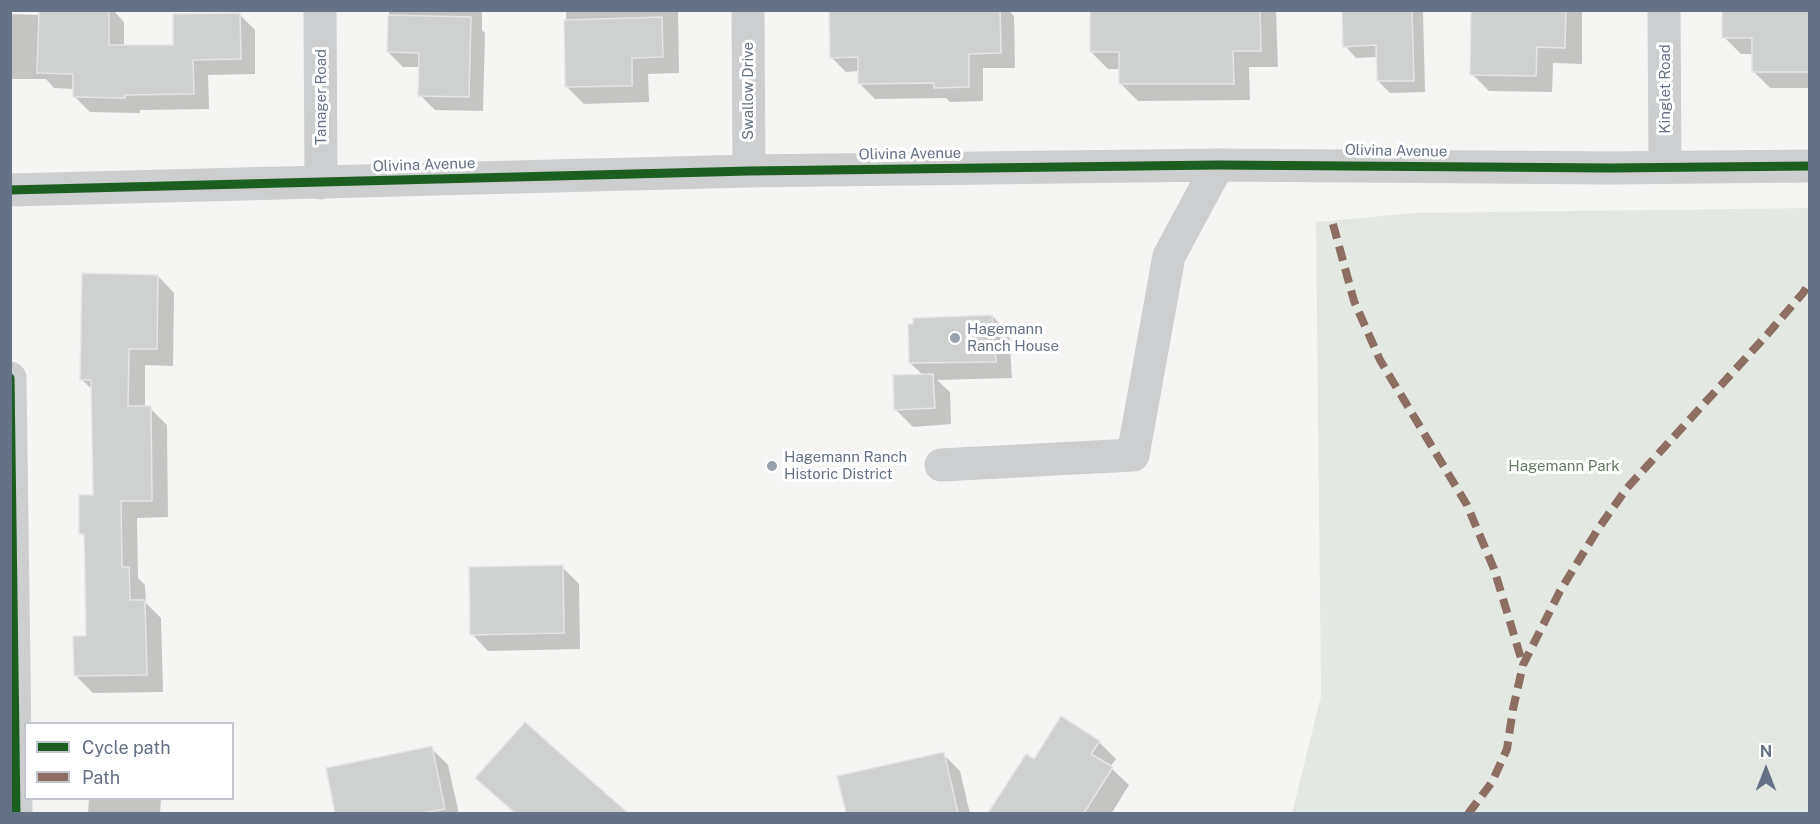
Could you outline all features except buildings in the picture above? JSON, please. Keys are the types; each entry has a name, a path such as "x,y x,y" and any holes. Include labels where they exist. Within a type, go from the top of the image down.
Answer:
{"street":[{"name":"Tanager Road","path":"320,10 321,183"},
{"name":"Swallow Drive","path":"748,10 749,171"},
{"name":"Kinglet Road","path":"1664,10 1665,167"},
{"name":"Olivina Avenue","path":"10,190 749,171 1218,165 1598,168 1809,166"},
{"path":"941,465 1133,455 1169,256 1218,165"},
{"path":"10,378 16,813"}],"green space":[{"name":"Hagemann Park","path":"1809,208 1809,813 1292,813 1321,696 1316,222 1414,213"}],"marked path":[{"path":"1333,224 1354,301 1380,360 1467,505 1494,569 1523,665"},
{"path":"1468,814 1492,782 1507,749 1523,665 1560,591 1598,529 1627,488 1765,337 1810,282"}],"cycle path":[{"path":"10,190 749,171 1218,165 1610,168 1810,166"},
{"path":"10,378 16,814"}],"place":[{"name":"Hagemann Ranch House","path":"955,338"},
{"name":"Hagemann Ranch Historic District","path":"772,466"}]}
